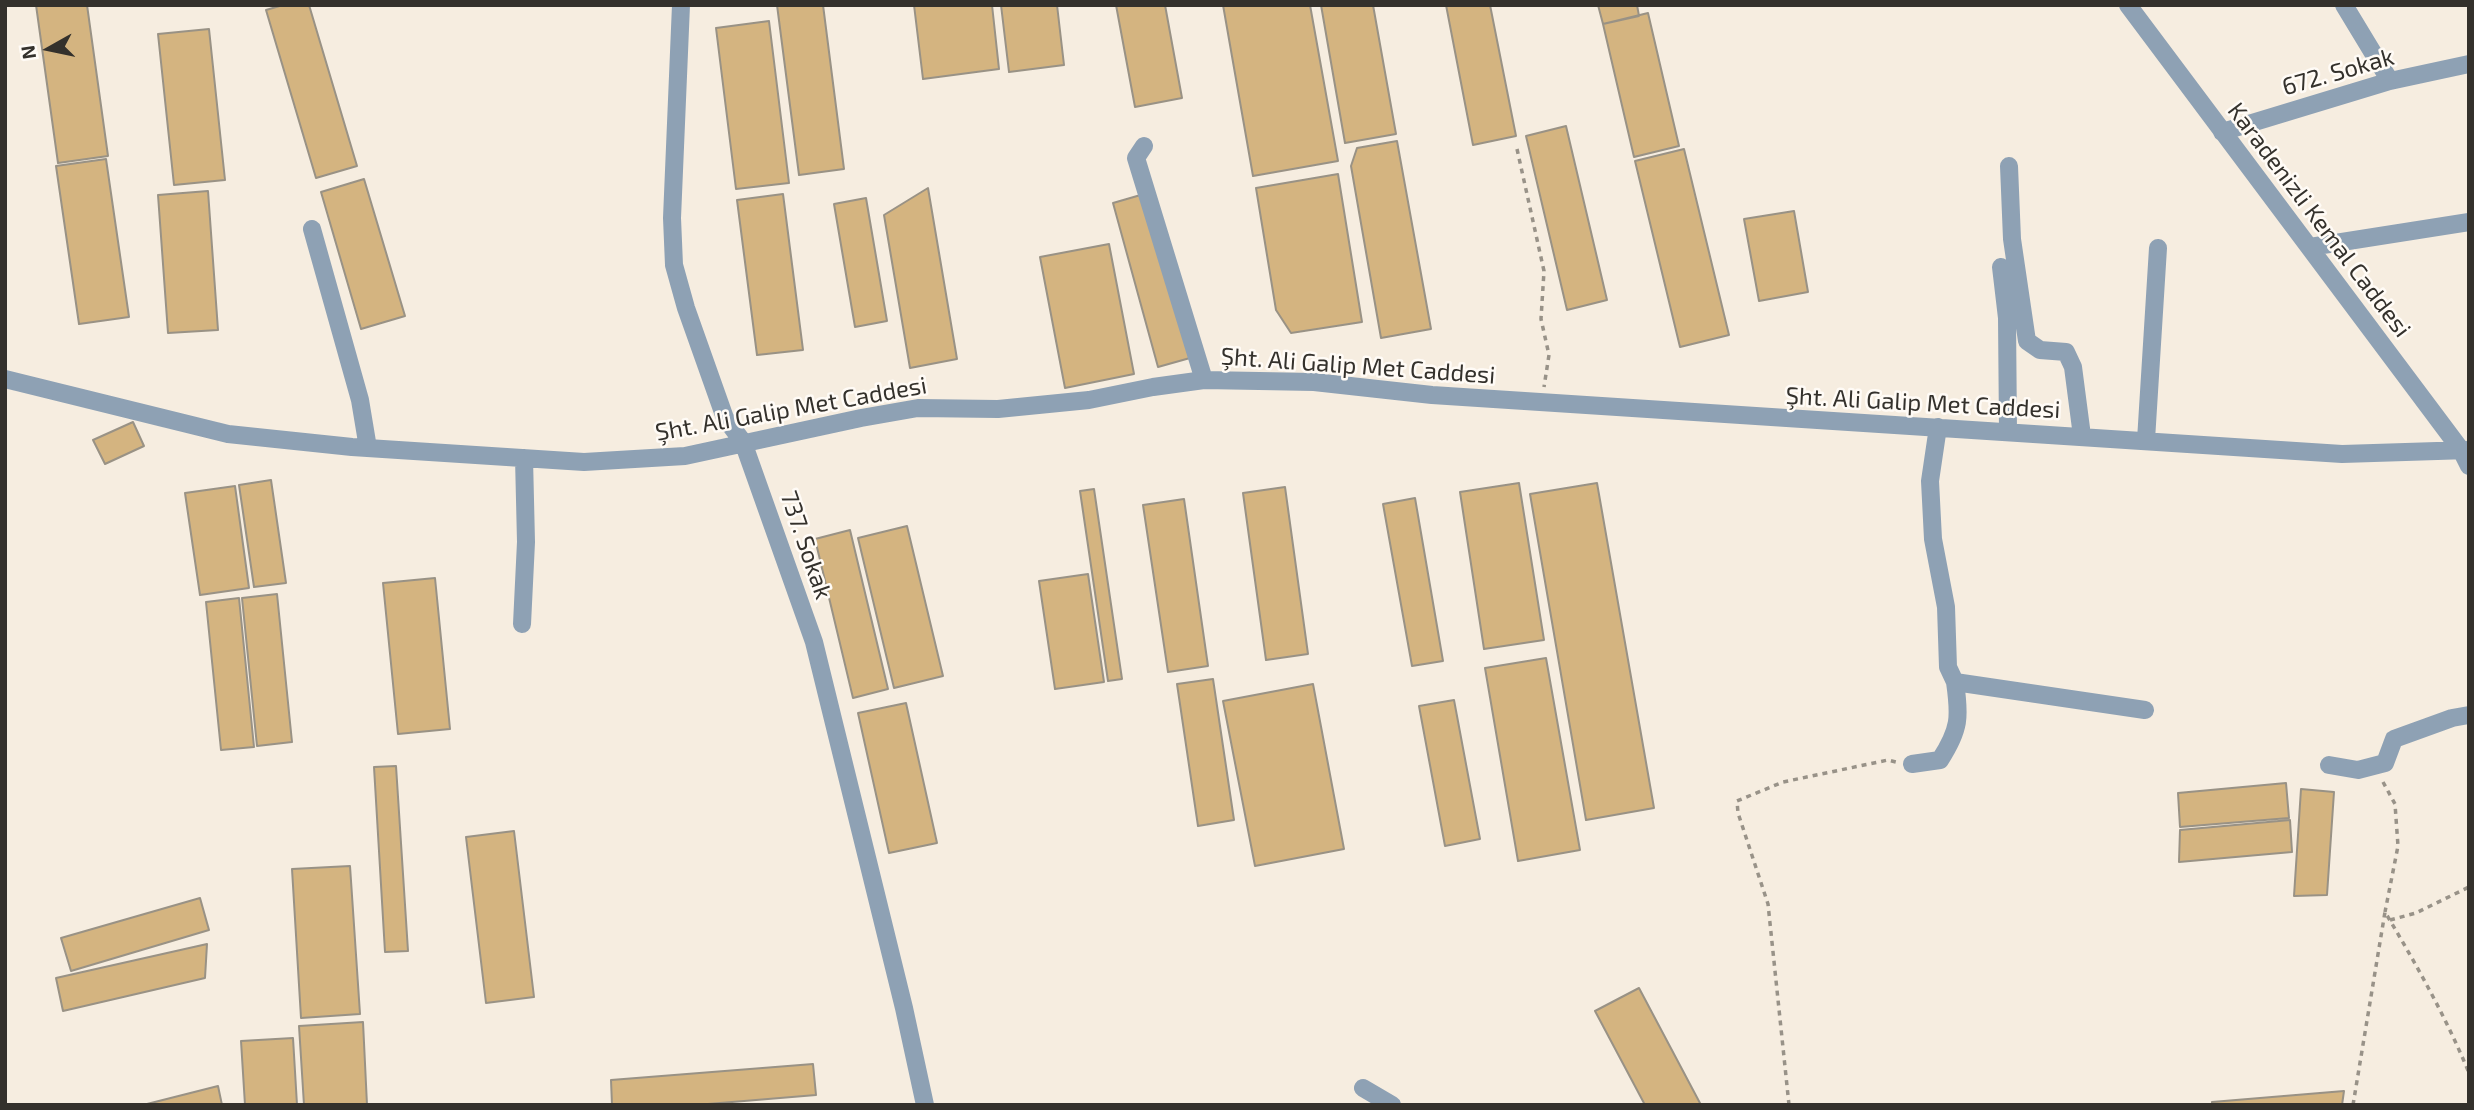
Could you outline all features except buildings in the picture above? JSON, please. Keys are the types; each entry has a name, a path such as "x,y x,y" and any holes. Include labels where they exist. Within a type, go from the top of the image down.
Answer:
{"street":[{"name":"737. Sokak","path":"681,5 672,218 674,265 686,308 725,418 743,442 814,642 904,1008 925,1105"},
{"name":"Karadenizli Kemal Caddesi","path":"2128,5 2466,455"},
{"path":"2344,5 2390,81"},
{"name":"672. Sokak","path":"2222,132 2390,81 2469,64"},
{"path":"1144,146 1136,158 1204,380"},
{"path":"2009,166 2012,239 2027,341 2040,350 2066,352 2073,367 2082,436"},
{"path":"2310,247 2469,222"},
{"path":"312,229 360,400 368,448"},
{"path":"2146,440 2158,248"},
{"path":"2001,267 2007,318 2008,431"},
{"name":"Şht. Ali Galip Met Caddesi","path":"5,379 228,433 368,448 584,462 685,456 918,408 998,409 1089,400 1204,380 1314,382 1432,395 1542,403 2342,454 2466,455"},
{"path":"1912,764 1940,760 1951,743 1959,715 1955,682 1948,667 1946,607 1933,539 1930,481 1938,427"},
{"path":"522,624 526,542 524,458"},
{"path":"1955,682 2144,710"},
{"path":"2329,765 2358,770 2374,766 2385,762 2394,739 2452,718 2469,715"},
{"path":"1363,1088 1392,1105"}],"path":[{"path":"1517,149 1544,271 1541,319 1549,355 1542,403"},
{"path":"1789,1105 1768,904 1738,813 1737,802 1796,779 1888,760 1912,764"},
{"path":"2353,1105 2398,845 2395,804 2374,766"},
{"path":"2390,920 2416,913 2469,887"},
{"path":"2385,912 2405,943 2456,1041 2469,1073"}]}
